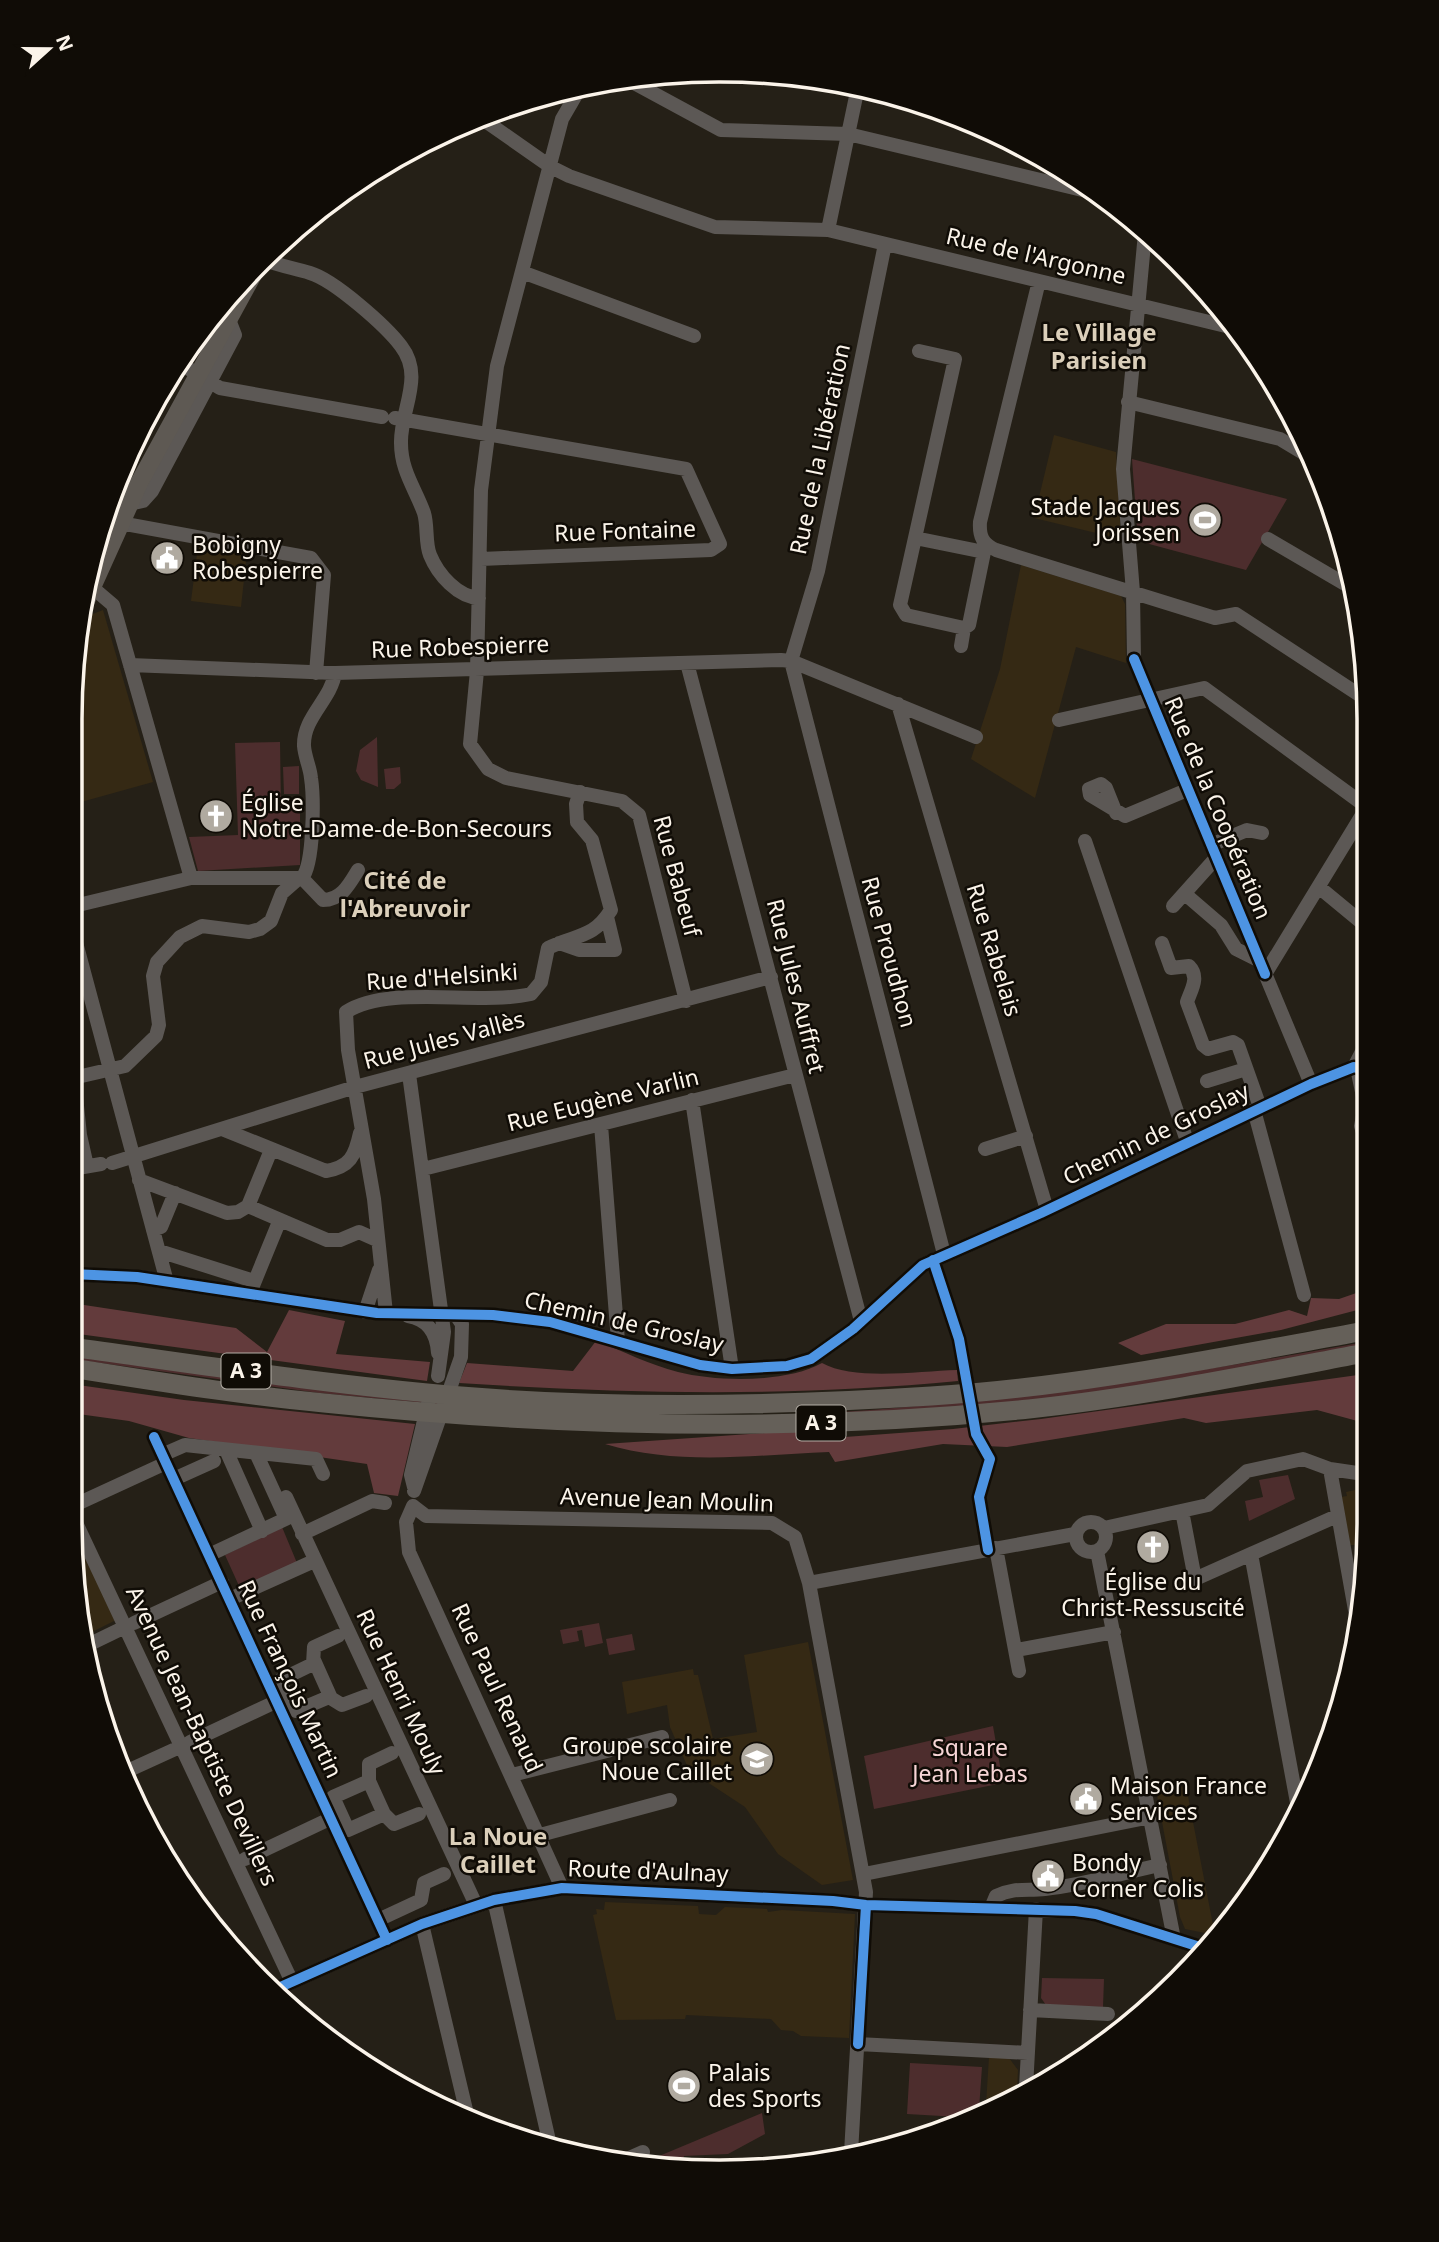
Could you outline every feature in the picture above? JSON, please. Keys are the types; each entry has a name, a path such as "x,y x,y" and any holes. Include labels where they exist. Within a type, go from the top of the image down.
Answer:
{"highway":[{"path":"1313,1340 1339,1325 1357,1320"},
{"name":"A 3","path":"82,1348 465,1396 696,1405 934,1396 1113,1375 1357,1332"},
{"name":"A 3","path":"82,1370 248,1394 455,1415 557,1422 705,1424 877,1421 1051,1406 1357,1355"},
{"path":"1337,1359 1357,1363"}],"main road":[{"path":"113,525 129,504 203,378 234,306"}],"street":[{"path":"642,87 721,130 848,134 1069,187"},
{"path":"828,230 856,97"},
{"name":"Rue Babeuf","path":"573,99 562,119 496,375 481,490 477,671 470,744 478,759 488,769 506,778 622,801 639,816 686,1001"},
{"name":"Rue de l'Argonne","path":"491,125 551,167 715,227 828,230 1219,324"},
{"name":"Rue de la Libération","path":"791,661 818,571 885,244"},
{"name":"Rue de la Coopération","path":"1144,244 1123,469 1133,592 1134,659 1311,1084"},
{"path":"274,264 312,273 340,288 401,346 412,374 394,418 401,442 403,468 424,514 430,555 460,594 479,598"},
{"path":"522,272 694,336"},
{"path":"919,351 955,359 900,605 906,615 964,628 969,625 986,547 979,533 980,522 1039,281"},
{"path":"188,368 220,388 487,433"},
{"path":"1128,402 1280,439 1296,448"},
{"name":"Rue Fontaine","path":"481,559 711,550 720,544 686,470 487,433"},
{"path":"113,525 311,558 324,575 316,673"},
{"path":"915,538 986,547 1215,618 1236,614 1356,693"},
{"path":"1268,539 1342,581"},
{"path":"93,601 113,605 191,878"},
{"path":"961,646 964,628"},
{"path":"791,661 976,737"},
{"name":"Rue Robespierre","path":"130,665 335,673 791,661"},
{"name":"Rue Proudhon","path":"791,661 944,1254"},
{"name":"Rue Jules Auffret","path":"687,663 861,1321"},
{"path":"82,1075 125,1066 156,1036 159,1025 153,976 157,962 180,937 202,926 249,932 260,929 271,921 282,893 307,872 313,832 312,780 304,744 306,728 334,683 335,673"},
{"path":"1059,720 1203,688 1357,800"},
{"name":"Rue Rabelais","path":"898,704 1047,1210"},
{"path":"1116,813 1129,815 1187,790"},
{"path":"559,943 590,934 600,927 611,910 592,840 576,822 576,804 580,792"},
{"path":"1185,894 1221,925 1236,949 1262,968 1320,888 1357,824"},
{"path":"1173,906 1185,894 1214,852 1247,830 1262,833"},
{"path":"1085,841 1187,1141"},
{"path":"82,904 191,878 300,878 323,900 328,901 339,896 358,870"},
{"path":"1320,888 1357,919"},
{"path":"559,943 579,950 615,950 607,917"},
{"name":"Rue d'Helsinki","path":"355,1087 348,1050 346,1012 361,1002 407,998 513,998 531,995 541,982 548,948 559,943"},
{"path":"1162,943 1171,968 1189,965 1194,971 1195,978 1186,1002 1203,1045 1208,1049 1233,1042 1237,1045 1257,1108 1304,1295"},
{"path":"82,965 167,1282"},
{"name":"Rue Jules Vallès","path":"82,1167 133,1158 355,1087 771,977"},
{"path":"1207,1081 1246,1069"},
{"name":"Chemin de Groslay","path":"82,1276 252,1287 365,1312 482,1314 550,1322 701,1365 732,1368 798,1364 821,1352 861,1321 914,1271 944,1254 1047,1210 1257,1108 1311,1084 1355,1069"},
{"path":"409,1074 449,1314 438,1376"},
{"name":"Rue Eugène Varlin","path":"423,1169 795,1075"},
{"path":"355,1087 373,1199 386,1313 418,1317 428,1323 438,1346 438,1376"},
{"path":"692,1100 732,1368"},
{"path":"601,1125 618,1340"},
{"path":"222,1129 316,1170 333,1170 353,1160 362,1126"},
{"path":"985,1149 1026,1136"},
{"path":"82,1138 100,1164"},
{"path":"139,1180 228,1213 238,1212 248,1206 271,1150"},
{"path":"346,1164 369,1176"},
{"path":"153,1230 161,1227 175,1193"},
{"path":"248,1206 279,1222 327,1240 340,1240 359,1232 373,1199"},
{"path":"159,1251 252,1287 263,1266 279,1222"},
{"path":"359,1232 377,1240"},
{"path":"365,1312 380,1266"},
{"path":"449,1314 462,1324 461,1357"},
{"path":"414,1487 472,1328 482,1314"},
{"name":"Rue Paul Renaud","path":"438,1376 419,1434 411,1475 414,1487 413,1506 406,1522 407,1548 562,1888"},
{"name":"Rue François Martin","path":"154,1437 230,1600 282,1699 336,1816 387,1940"},
{"path":"82,1503 185,1445 316,1459 323,1474"},
{"path":"226,1450 262,1531"},
{"path":"209,1555 290,1517 256,1453"},
{"path":"809,1583 1075,1534 1081,1525 1090,1521 1104,1528 1208,1505 1247,1471 1303,1459 1331,1469 1357,1473"},
{"path":"174,1479 214,1461"},
{"path":"1331,1469 1352,1595"},
{"name":"Rue Henri Mouly","path":"286,1497 290,1517 302,1534 476,1905"},
{"path":"302,1534 372,1501 385,1503"},
{"name":"Avenue Jean Moulin","path":"413,1506 426,1516 772,1523 791,1531 800,1544 864,1874 866,1905 851,2146"},
{"path":"1182,1511 1195,1580 1337,1516"},
{"name":"Avenue Jean-Baptiste Devillers","path":"82,1524 186,1744 285,1985"},
{"path":"1075,1534 1079,1548 1088,1552 1097,1551 1105,1544 1104,1528"},
{"path":"996,1548 1019,1671"},
{"path":"1097,1551 1174,1939"},
{"path":"1251,1554 1295,1794"},
{"path":"230,1600 314,1561"},
{"path":"93,1642 222,1582"},
{"path":"1016,1650 1114,1632"},
{"path":"338,1636 314,1647 314,1660 331,1698 342,1705 366,1696"},
{"path":"314,1660 280,1680 282,1699 296,1711 331,1698"},
{"path":"132,1769 282,1699"},
{"path":"512,1775 662,1738"},
{"path":"392,1753 369,1764 369,1781 384,1814 394,1824 419,1814"},
{"path":"369,1781 333,1797 336,1816 348,1830 384,1814"},
{"path":"540,1835 670,1800"},
{"path":"245,1859 336,1816"},
{"path":"864,1874 1151,1817"},
{"path":"992,1908 996,1896 1003,1892 1023,1888 1044,1889 1160,1865"},
{"path":"378,1920 421,1900 424,1883 444,1874"},
{"name":"Route d'Aulnay","path":"285,1985 422,1924 476,1905 562,1888 821,1900 866,1905 1036,1909 1096,1914 1196,1946"},
{"path":"494,1900 548,2136"},
{"path":"1026,2080 1036,1909"},
{"path":"422,1924 465,2106"},
{"path":"1030,2010 1108,2014"},
{"path":"858,2044 1028,2053"},
{"path":"638,2154 643,2152"}],"shaded area":[{"path":"1054,435 1116,452 1121,539 1034,518"},
{"path":"198,546 247,552 241,607 191,601"},
{"path":"1021,565 1121,596 1125,604 1126,663 1076,647 1035,798 971,759 1000,669"},
{"path":"103,610 153,782 82,802 84,678 91,615"},
{"path":"1357,1293 1357,1310 1281,1330 1141,1355 1118,1343 1166,1324 1235,1324 1289,1310 1307,1316 1311,1298 1339,1299"},
{"path":"82,1305 236,1328 267,1352 289,1310 345,1321 336,1354 430,1362 427,1381 82,1334"},
{"path":"596,1341 668,1369 712,1378 771,1377 807,1370 822,1363 835,1369 869,1373 957,1370 958,1381 771,1392 584,1390 459,1383 467,1363 573,1371"},
{"path":"1357,1375 1357,1421 1317,1410 1206,1423 1184,1418 1007,1447 943,1444 835,1462 829,1452 688,1457 632,1451 605,1444 808,1430 845,1437 1041,1419"},
{"path":"82,1386 184,1400 415,1424 398,1496 374,1493 367,1464 189,1438 129,1421 82,1415"},
{"path":"1357,1490 1356,1545 1350,1545 1341,1497 1347,1496 1346,1492"},
{"path":"83,1551 116,1620 92,1632"},
{"name":"Groupe scolaire Noue Caillet","path":"808,1642 853,1880 822,1885 778,1854 745,1807 689,1770 670,1727 667,1705 627,1714 622,1682 693,1669 694,1675 698,1675 713,1739 757,1732 744,1655"},
{"path":"1186,1786 1213,1925 1207,1933 1185,1929 1180,1917 1156,1790"},
{"path":"605,1902 698,1906 699,1914 716,1915 725,1907 767,1909 768,1912 782,1910 855,1914 849,2038 801,2036 793,2031 781,2030 771,2019 686,2015 685,2019 616,2020 593,1915 597,1914 596,1909 604,1910"},
{"path":"989,2057 1009,2058 1018,2070 1017,2085 986,2101"}],"green space":[{"name":"Stade Jacques Jorissen","path":"1132,459 1287,499 1246,570 1138,541"},
{"path":"377,737 378,787 361,780 356,771 360,750"},
{"path":"280,742 281,808 300,808 300,865 198,871 189,837 238,835 235,743"},
{"path":"299,766 299,794 284,794 283,767"},
{"path":"400,767 401,783 394,789 386,789 384,769"},
{"path":"1357,1343 1357,1347 1276,1363 1097,1393 937,1409 821,1417 791,1415 1008,1397 1221,1367"},
{"path":"82,1357 552,1415 319,1393 82,1361"},
{"path":"1288,1475 1295,1499 1249,1521 1245,1501 1263,1497 1259,1480"},
{"path":"282,1527 297,1563 240,1588 225,1555"},
{"path":"599,1623 603,1643 585,1647 582,1630 577,1631 579,1641 563,1644 560,1630"},
{"path":"632,1634 635,1650 609,1655 606,1639"},
{"name":"Square Jean Lebas","path":"993,1726 1003,1783 874,1809 864,1756"},
{"path":"1042,1978 1104,1979 1103,2007 1046,2005 1041,1998"},
{"path":"910,2063 982,2067 979,2104 949,2116 907,2114"},
{"path":"762,2113 765,2134 728,2154 684,2156 683,2158 659,2156"}],"cycle path":[{"path":"1134,659 1265,974"},
{"path":"82,1274 137,1277 377,1313 493,1315 550,1322 700,1365 732,1369 787,1366 811,1359 853,1329 923,1265 1041,1213 1311,1084 1357,1068"},
{"path":"933,1260 959,1339 976,1434 990,1459 979,1497 988,1550"},
{"path":"154,1437 387,1940"},
{"path":"282,1986 422,1924 494,1900 562,1888 833,1901 866,1905 1075,1911 1096,1914 1196,1946"},
{"path":"858,2044 866,1905"}],"place":[{"name":"Stade Jacques Jorissen","path":"1205,520"},
{"name":"Bobigny Robespierre","path":"167,558"},
{"name":"Église Notre-Dame-de-Bon-Secours","path":"216,816"},
{"name":"Église du Christ-Ressuscité","path":"1153,1547"},
{"name":"Groupe scolaire Noue Caillet","path":"757,1759"},
{"name":"Maison France Services","path":"1086,1799"},
{"name":"Bondy Corner Colis","path":"1048,1876"},
{"name":"Palais des Sports","path":"684,2086"}],"district":[{"name":"Le Village Parisien","path":"1099,347"},
{"name":"Cité de l'Abreuvoir","path":"405,895"},
{"name":"La Noue Caillet","path":"498,1851"}]}
